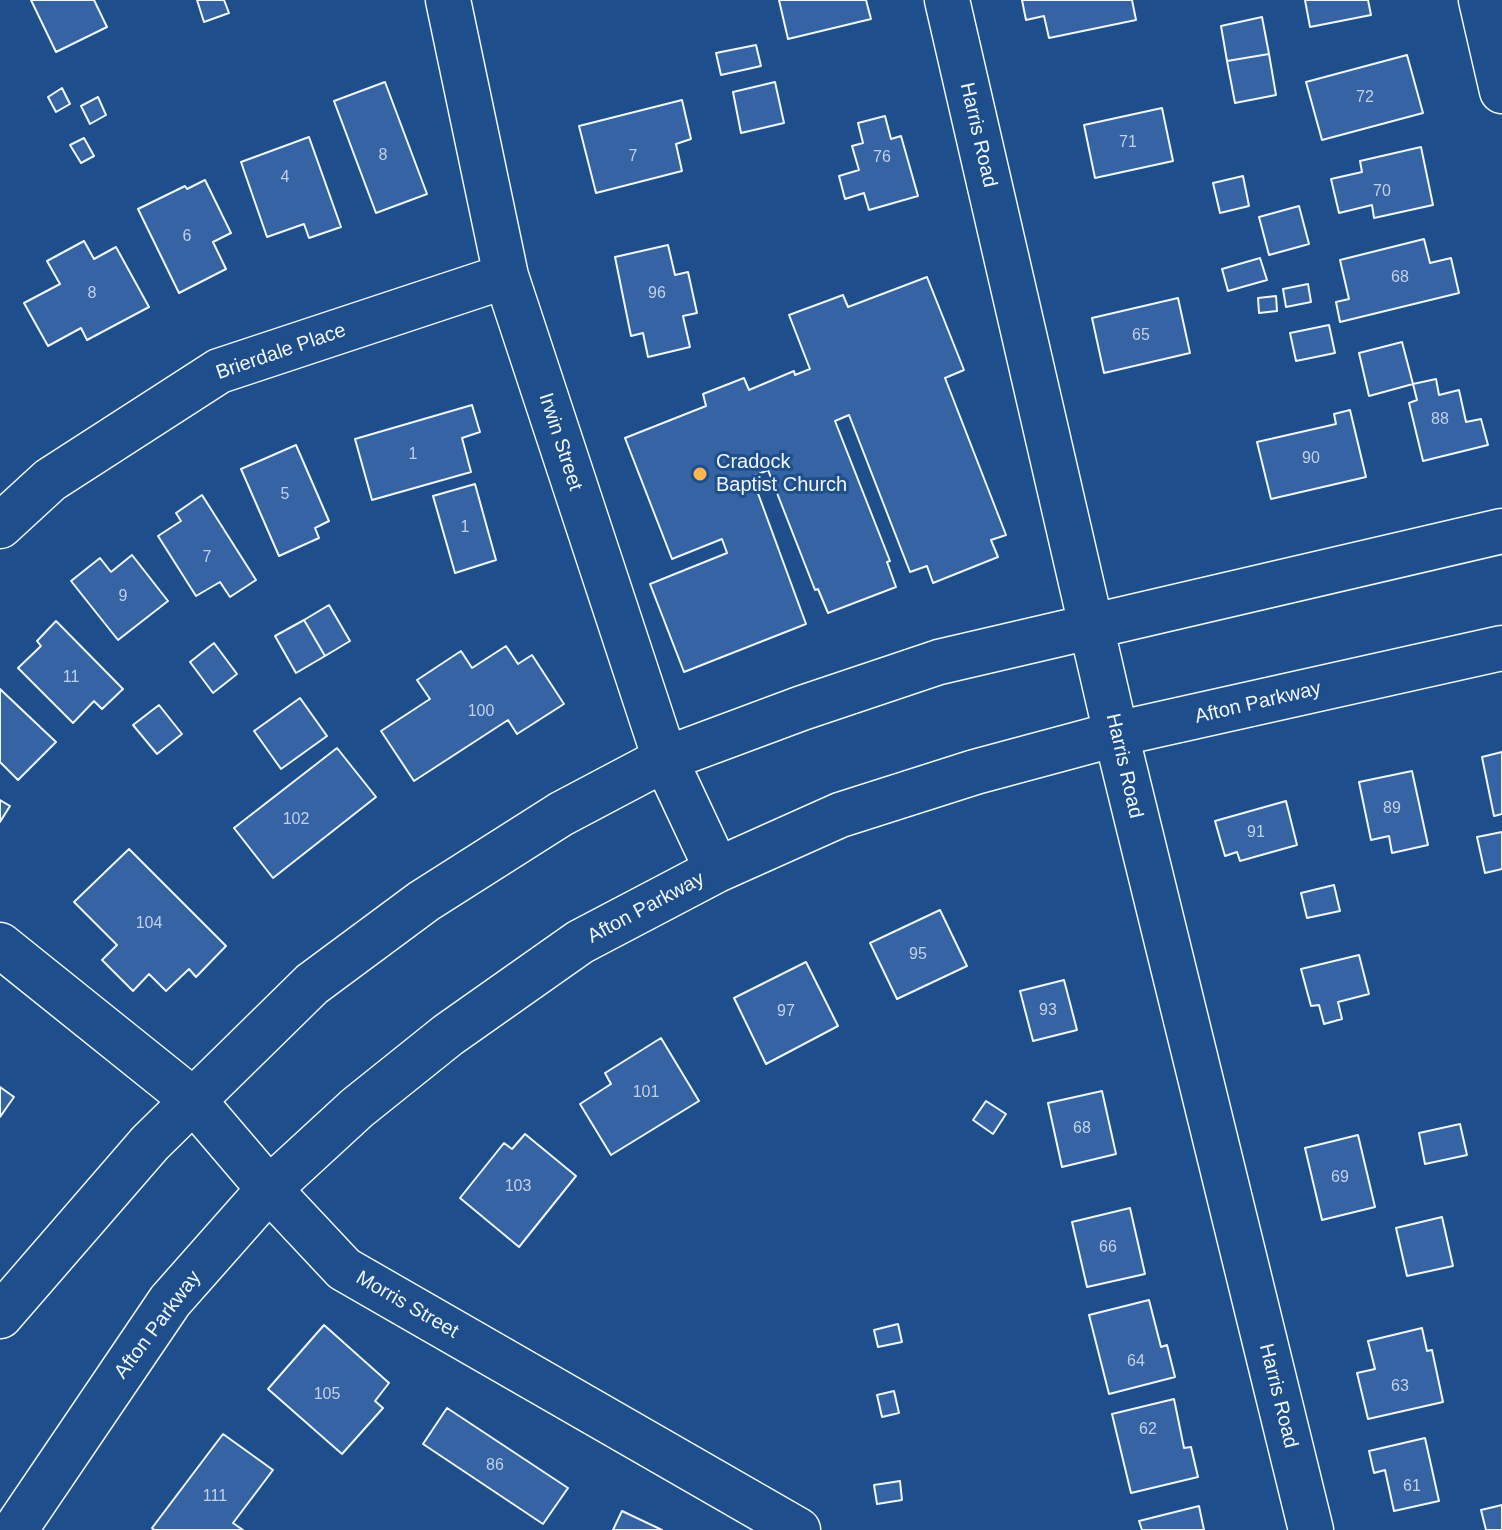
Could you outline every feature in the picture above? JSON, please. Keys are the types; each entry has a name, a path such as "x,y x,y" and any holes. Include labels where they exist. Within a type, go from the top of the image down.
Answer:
{"street":[{"name":"Irwin Street","path":"448,0 506,276 665,759 717,870"},
{"name":"Harris Road","path":"947,0 1116,734 1311,1530"},
{"path":"1481,0 1502,91"},
{"name":"Brierdale Place","path":"0,526 50,480 219,371 506,276"},
{"path":"0,1316 150,1143 312,984 424,901 561,814 665,759 939,662 1502,531"},
{"name":"Afton Parkway","path":"15,1530 170,1301 269,1189 357,1108 448,1035 580,942 717,870 840,815 975,772 1116,734 1502,648"},
{"name":"Morris Street","path":"0,945 193,1100 269,1189 344,1269 798,1530"}],"building":[{"path":"31,0 94,0 107,27 56,52"},
{"path":"197,0 224,0 229,13 204,22"},
{"path":"779,0 866,0 871,19 788,39"},
{"path":"1022,0 1132,0 1136,20 1049,38 1044,16 1026,20"},
{"path":"1305,0 1368,0 1371,15 1310,27"},
{"path":"1262,17 1269,54 1227,61 1221,26"},
{"path":"756,45 761,66 721,75 716,53"},
{"path":"1269,54 1276,95 1235,103 1227,61"},
{"path":"1407,55 1423,113 1322,140 1306,82"},
{"path":"385,82 427,194 376,213 334,101"},
{"path":"775,82 784,123 741,133 733,92"},
{"path":"62,88 70,104 56,112 48,97"},
{"path":"98,97 106,115 90,124 81,106"},
{"path":"682,100 691,139 676,144 682,171 596,193 579,126"},
{"path":"1162,108 1173,161 1095,178 1084,125"},
{"path":"885,116 891,139 901,136 918,196 869,210 864,193 845,199 839,176 859,170 852,146 863,143 858,123"},
{"path":"309,137 341,227 309,238 304,224 267,237 241,162"},
{"path":"84,138 94,156 81,163 70,145"},
{"path":"1421,147 1433,205 1374,218 1372,205 1339,213 1331,179 1362,172 1360,161"},
{"path":"1243,176 1249,206 1220,213 1213,183"},
{"path":"205,180 231,233 213,242 226,269 179,293 138,209 185,186 187,189"},
{"path":"1299,206 1309,244 1269,255 1259,217"},
{"path":"1424,239 1430,263 1451,258 1459,293 1340,322 1336,302 1349,299 1340,260"},
{"path":"84,241 94,259 116,247 149,307 87,340 81,328 48,346 24,303 60,284 47,261"},
{"path":"668,245 675,275 688,272 697,313 683,316 690,347 648,357 643,333 631,336 615,257"},
{"path":"1260,258 1267,280 1228,291 1222,269"},
{"name":"Cradock Baptist Church","path":"927,277 964,370 945,378 1006,535 991,540 998,557 933,583 927,566 910,572 849,415 835,421 890,561 887,562 896,587 828,613 818,589 815,590 768,470 752,477 806,624 684,672 650,584 727,553 722,539 672,559 625,438 706,406 703,394 744,378 749,390 794,371 795,375 810,369 789,315 843,295 848,307"},
{"path":"1308,284 1311,302 1286,307 1283,289"},
{"path":"1276,296 1277,311 1259,313 1258,298"},
{"path":"1178,298 1190,353 1104,373 1092,318"},
{"path":"1329,325 1335,353 1296,361 1290,333"},
{"path":"1402,342 1413,384 1369,396 1359,353"},
{"path":"1436,379 1439,395 1459,390 1466,422 1481,419 1488,445 1423,461 1409,403 1417,400 1413,384"},
{"path":"472,405 480,432 462,438 471,472 372,500 355,439"},
{"path":"1350,410 1366,477 1271,499 1257,442 1336,424 1334,414"},
{"path":"296,445 329,521 315,528 319,538 279,556 241,469"},
{"path":"475,484 496,560 455,573 433,496"},
{"path":"202,495 256,580 230,597 220,582 196,596 158,536 181,521 176,513"},
{"path":"132,555 168,601 118,640 71,581 100,558 111,572"},
{"path":"329,605 350,641 325,656 304,620"},
{"path":"304,620 325,656 296,673 275,636"},
{"path":"56,621 123,689 102,709 94,701 73,723 18,668 41,646 37,641"},
{"path":"214,643 237,674 213,693 190,662"},
{"path":"506,646 518,664 532,655 564,704 517,734 508,720 414,781 381,731 430,699 417,680 461,651 472,668"},
{"path":"0,689 56,742 18,780 0,762"},
{"path":"300,698 327,736 281,769 254,731"},
{"path":"159,705 182,734 157,754 133,725"},
{"path":"337,748 376,797 273,878 234,828"},
{"path":"1502,752 1502,814 1494,816 1482,757"},
{"path":"1412,771 1428,845 1392,853 1389,836 1371,840 1359,782"},
{"path":"0,800 10,806 0,822"},
{"path":"1286,801 1297,845 1240,861 1237,852 1225,856 1215,821"},
{"path":"1502,832 1502,869 1485,873 1477,837"},
{"path":"129,849 226,946 196,977 189,969 166,991 149,974 133,991 102,960 117,945 74,902"},
{"path":"1334,885 1340,911 1307,918 1301,893"},
{"path":"940,910 967,966 897,999 870,943"},
{"path":"1359,955 1369,994 1338,1002 1342,1019 1324,1024 1319,1005 1311,1006 1301,969"},
{"path":"806,962 838,1026 766,1064 734,998"},
{"path":"1064,980 1077,1030 1033,1041 1020,991"},
{"path":"661,1038 699,1101 611,1155 580,1104 611,1084 605,1073"},
{"path":"0,1087 14,1097 0,1117"},
{"path":"1102,1091 1116,1154 1062,1167 1048,1103"},
{"path":"986,1101 1006,1114 993,1134 973,1120"},
{"path":"1460,1124 1467,1155 1425,1164 1419,1133"},
{"path":"525,1134 576,1176 519,1247 460,1198 504,1143 512,1149"},
{"path":"1358,1135 1375,1207 1322,1220 1305,1148"},
{"path":"1130,1208 1145,1274 1087,1287 1072,1222"},
{"path":"1442,1217 1453,1266 1407,1276 1396,1228"},
{"path":"1149,1300 1161,1347 1167,1345 1175,1377 1109,1394 1089,1315"},
{"path":"898,1324 902,1342 878,1347 874,1330"},
{"path":"324,1325 389,1383 375,1401 383,1408 342,1454 268,1389"},
{"path":"1422,1328 1427,1351 1432,1350 1443,1402 1368,1419 1357,1373 1375,1369 1368,1341"},
{"path":"894,1391 899,1413 882,1417 877,1395"},
{"path":"1174,1399 1184,1448 1191,1447 1198,1477 1131,1493 1112,1414"},
{"path":"447,1408 568,1488 543,1524 423,1444"},
{"path":"223,1434 273,1470 233,1523 243,1530 154,1530 152,1528"},
{"path":"1425,1438 1439,1501 1394,1511 1385,1470 1374,1473 1369,1451"},
{"path":"900,1481 902,1500 877,1504 874,1485"},
{"path":"1502,1505 1502,1530 1486,1530 1481,1510"},
{"path":"1199,1506 1204,1530 1142,1530 1139,1521"},
{"path":"622,1511 662,1530 613,1530"}],"place":[{"name":"Cradock Baptist Church","path":"700,474"}]}
